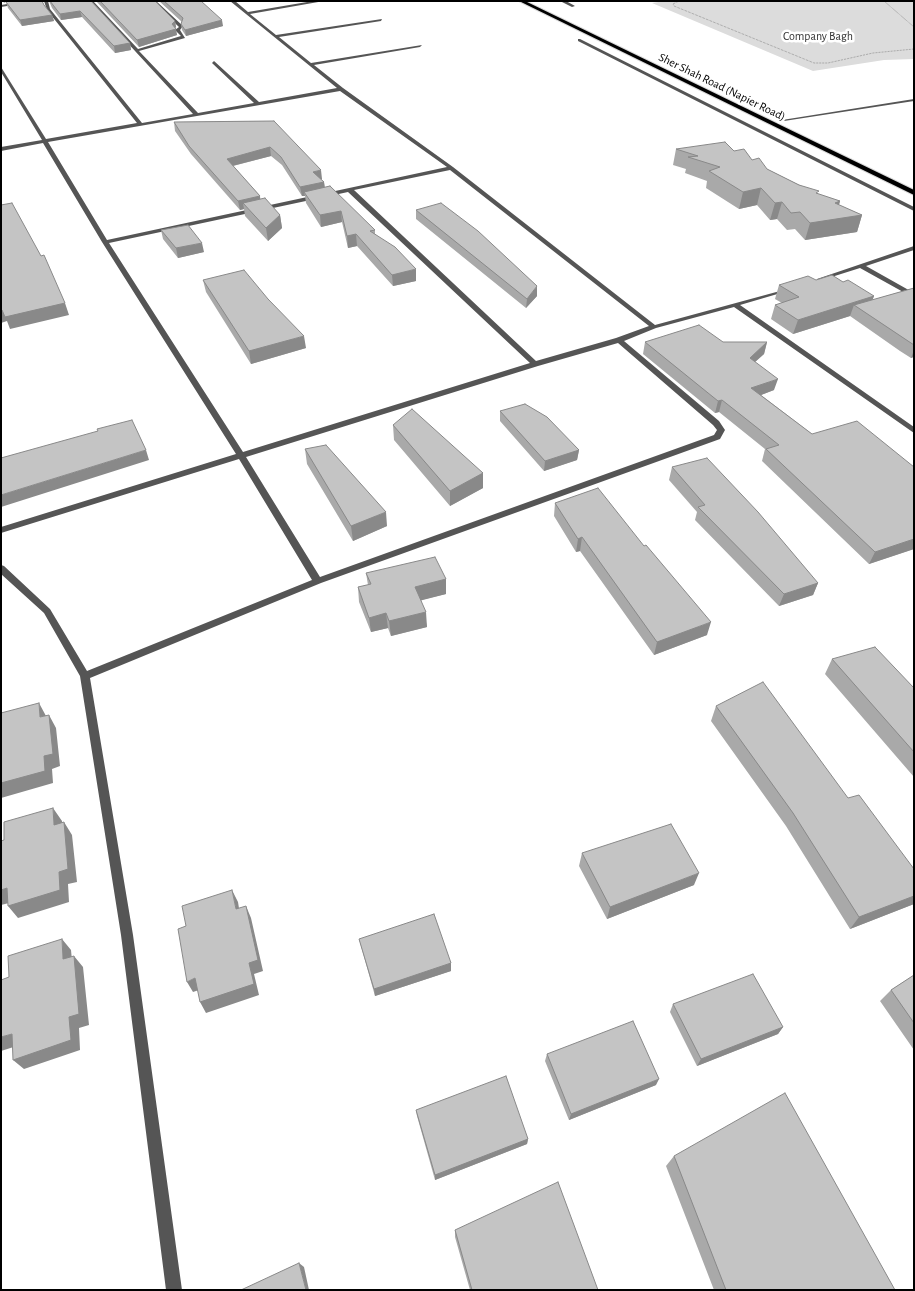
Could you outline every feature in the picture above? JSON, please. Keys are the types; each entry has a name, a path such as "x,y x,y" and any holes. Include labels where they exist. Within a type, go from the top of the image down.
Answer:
{"main road":[{"name":"Sher Shah Road (Napier Road)","path":"520,1 914,193"},
{"path":"538,1 553,8"},
{"name":"Sher Shah Road (Napier Road)","path":"775,116 792,124"}],"street":[{"path":"1,6 36,1"},
{"path":"46,1 48,9 140,124"},
{"path":"91,1 196,114"},
{"path":"137,50 184,37 177,30 182,27 154,1"},
{"path":"232,1 341,89 451,168 654,327"},
{"path":"247,13 322,1"},
{"path":"562,1 573,6"},
{"path":"276,36 381,20"},
{"path":"580,40 914,209"},
{"path":"310,64 420,46"},
{"path":"618,60 636,57"},
{"path":"214,62 257,103"},
{"path":"1,68 105,242 241,455 318,581"},
{"path":"1,149 341,89"},
{"path":"784,120 914,100"},
{"path":"755,129 775,125"},
{"path":"105,242 451,168"},
{"path":"350,190 535,364"},
{"path":"808,283 914,248"},
{"path":"862,266 914,296"},
{"path":"1,530 535,364 619,340 654,327 799,286"},
{"path":"736,305 914,431"},
{"path":"85,676 318,581 717,437 721,430 716,423 619,340"},
{"path":"1,568 47,611 85,676 128,935 174,1290"}],"path":[{"path":"679,1 673,4 674,6 814,63 828,63 873,53 914,49"},
{"path":"884,1 914,27"}],"green space":[{"name":"Company Bagh","path":"665,1 914,1 914,59 884,60 813,71 652,3"}],"building":[{"path":"42,1 52,15 20,20 6,2"},
{"path":"50,1 91,1 130,43 114,46 80,11 60,14"},
{"path":"100,1 155,1 175,21 172,24 176,29 137,40"},
{"path":"164,1 201,1 222,20 185,30 181,24 183,18"},
{"path":"274,121 321,170 313,172 324,182 300,187 281,157 270,147 227,159 260,196 238,201 189,146 174,122"},
{"path":"725,142 734,151 744,149 752,160 759,158 767,169 799,185 819,191 816,193 840,201 835,203 862,215 810,223 800,212 791,213 782,202 775,203 761,188 743,192 709,171 720,167 688,157 698,156 676,149"},
{"path":"330,186 375,230 370,231 395,247 416,269 392,275 356,234 347,236 341,211 320,215 304,192"},
{"path":"265,198 280,215 266,228 243,203"},
{"path":"12,203 41,256 44,255 65,303 5,317 1,310 1,205"},
{"path":"441,203 478,231 537,286 527,299 416,210"},
{"path":"188,225 202,243 176,248 161,230"},
{"path":"244,270 268,299 304,336 249,351 203,280"},
{"path":"832,275 843,282 848,280 874,296 798,320 775,305 799,297 779,285 808,276 816,280"},
{"path":"914,288 914,345 854,305"},
{"path":"699,325 723,342 767,342 750,358 778,379 751,388 812,434 857,421 914,467 914,539 875,552 766,449 779,445 722,400 718,401 645,342"},
{"path":"525,404 547,417 579,450 545,461 500,411"},
{"path":"412,409 483,473 450,491 393,425"},
{"path":"132,420 146,450 1,495 1,458"},
{"path":"326,445 386,512 351,526 305,449"},
{"path":"707,458 758,512 818,583 784,594 698,507 705,505 672,467"},
{"path":"598,488 644,546 646,545 711,622 657,642 582,537 578,539 555,503"},
{"path":"435,557 446,579 415,587 426,612 389,621 386,613 369,618 358,587 371,584 366,573"},
{"path":"875,647 914,688 914,752 832,659"},
{"path":"763,682 848,798 859,795 914,869 914,896 859,917 793,813 716,706"},
{"path":"39,703 40,717 49,715 53,754 44,756 45,771 1,783 1,713"},
{"path":"53,808 54,825 64,822 68,869 59,872 60,890 8,906 7,888 1,890 1,841 4,840 4,822"},
{"path":"671,824 699,873 610,907 582,853"},
{"path":"232,890 236,909 246,906 258,960 249,963 254,984 200,1002 195,978 187,982 178,929 186,926 182,906"},
{"path":"434,914 451,963 374,989 359,939"},
{"path":"62,939 63,959 74,956 79,1014 69,1017 71,1040 13,1060 12,1034 1,1037 1,980 9,977 8,956"},
{"path":"753,974 783,1027 701,1059 673,1004"},
{"path":"914,975 914,1023 891,990"},
{"path":"633,1021 659,1079 571,1114 547,1054"},
{"path":"506,1076 528,1139 435,1175 416,1110"},
{"path":"785,1093 895,1290 726,1290 674,1156"},
{"path":"558,1182 598,1290 472,1290 455,1230"},
{"path":"299,1263 306,1290 241,1290"}]}
